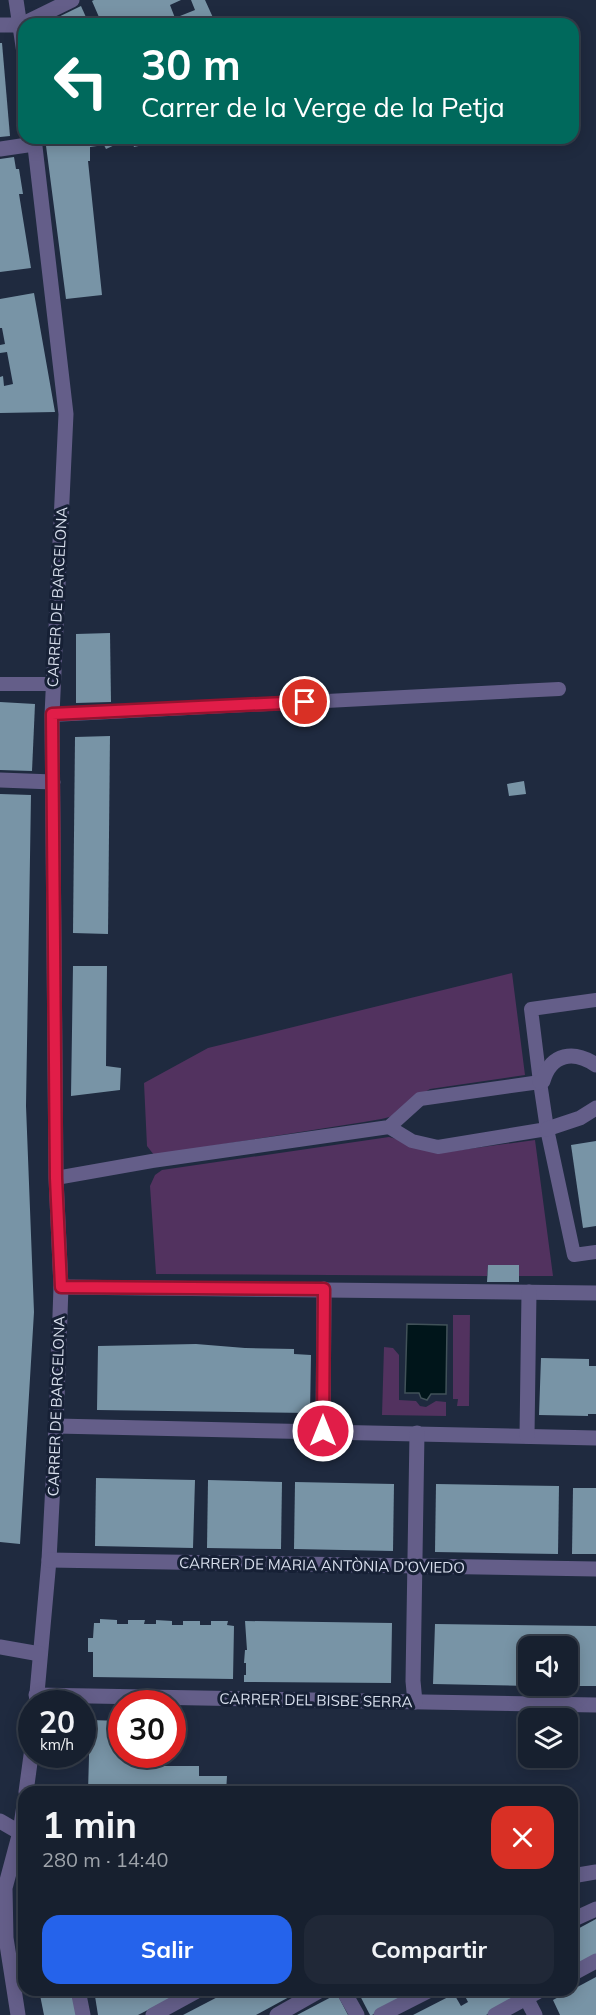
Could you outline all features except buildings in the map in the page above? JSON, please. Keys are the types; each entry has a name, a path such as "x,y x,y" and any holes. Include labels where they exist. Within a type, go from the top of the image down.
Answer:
{"street":[{"path":"16,0 20,18"},
{"path":"35,18 72,0"},
{"path":"0,26 18,25"},
{"path":"0,149 21,144"},
{"name":"CARRER DE BARCELONA","path":"34,144 66,414 52,714 56,1178 61,1287 49,1560 37,1690"},
{"path":"0,780 53,782"},
{"path":"540,1082 543,1081 545,1073 554,1062 570,1055 585,1057 596,1065"},
{"path":"547,1129 580,1118 596,1108"},
{"path":"61,1287 596,1293"},
{"path":"323,1431 324,1289"},
{"path":"527,1436 529,1292"},
{"path":"56,1426 596,1438"},
{"path":"415,1702 417,1433"},
{"name":"CARRER DE MARIA ANTÒNIA D'OVIEDO","path":"49,1560 596,1569"},
{"path":"0,1647 40,1654"},
{"name":"CARRER DEL BISBE SERRA","path":"96,1700 596,1705"},
{"path":"27,1786 29,1768"},
{"path":"0,1821 18,1831"},
{"path":"18,1844 2,1888 6,1938 18,2015"},
{"path":"578,1875 596,1872"},
{"path":"578,1971 596,1961"},
{"path":"79,1996 83,2015"},
{"path":"153,2015 188,1996"},
{"path":"277,2015 310,1996"},
{"path":"346,1996 357,2015"},
{"path":"381,2015 418,1996"},
{"path":"495,2015 523,1996"},
{"path":"525,1996 535,2015"}],"lane":[{"path":"0,684 53,684"},
{"path":"52,714 559,689"},
{"path":"596,1000 531,1009 547,1129 574,1255 596,1252"},
{"path":"56,1178 152,1161 388,1127 420,1099 540,1082"},
{"path":"388,1127 412,1141 438,1147 547,1129"}],"shaded area":[{"path":"512,973 525,1075 430,1089 398,1113 377,1120 154,1155 147,1146 144,1083 208,1048"},
{"path":"389,1137 446,1152 535,1140 553,1276 519,1276 518,1265 488,1265 487,1276 156,1274 150,1186 155,1175 162,1170"},
{"path":"453,1315 470,1315 469,1406 457,1406 458,1399 453,1399"},
{"path":"407,1324 447,1325 446,1394 431,1394 427,1400 421,1398 419,1393 405,1393"},
{"path":"384,1347 393,1348 399,1355 399,1400 416,1401 420,1406 426,1407 436,1401 446,1402 446,1416 382,1415"}],"route":[{"path":"305,702 52,714 56,1178 61,1287 324,1289 323,1431"}]}
